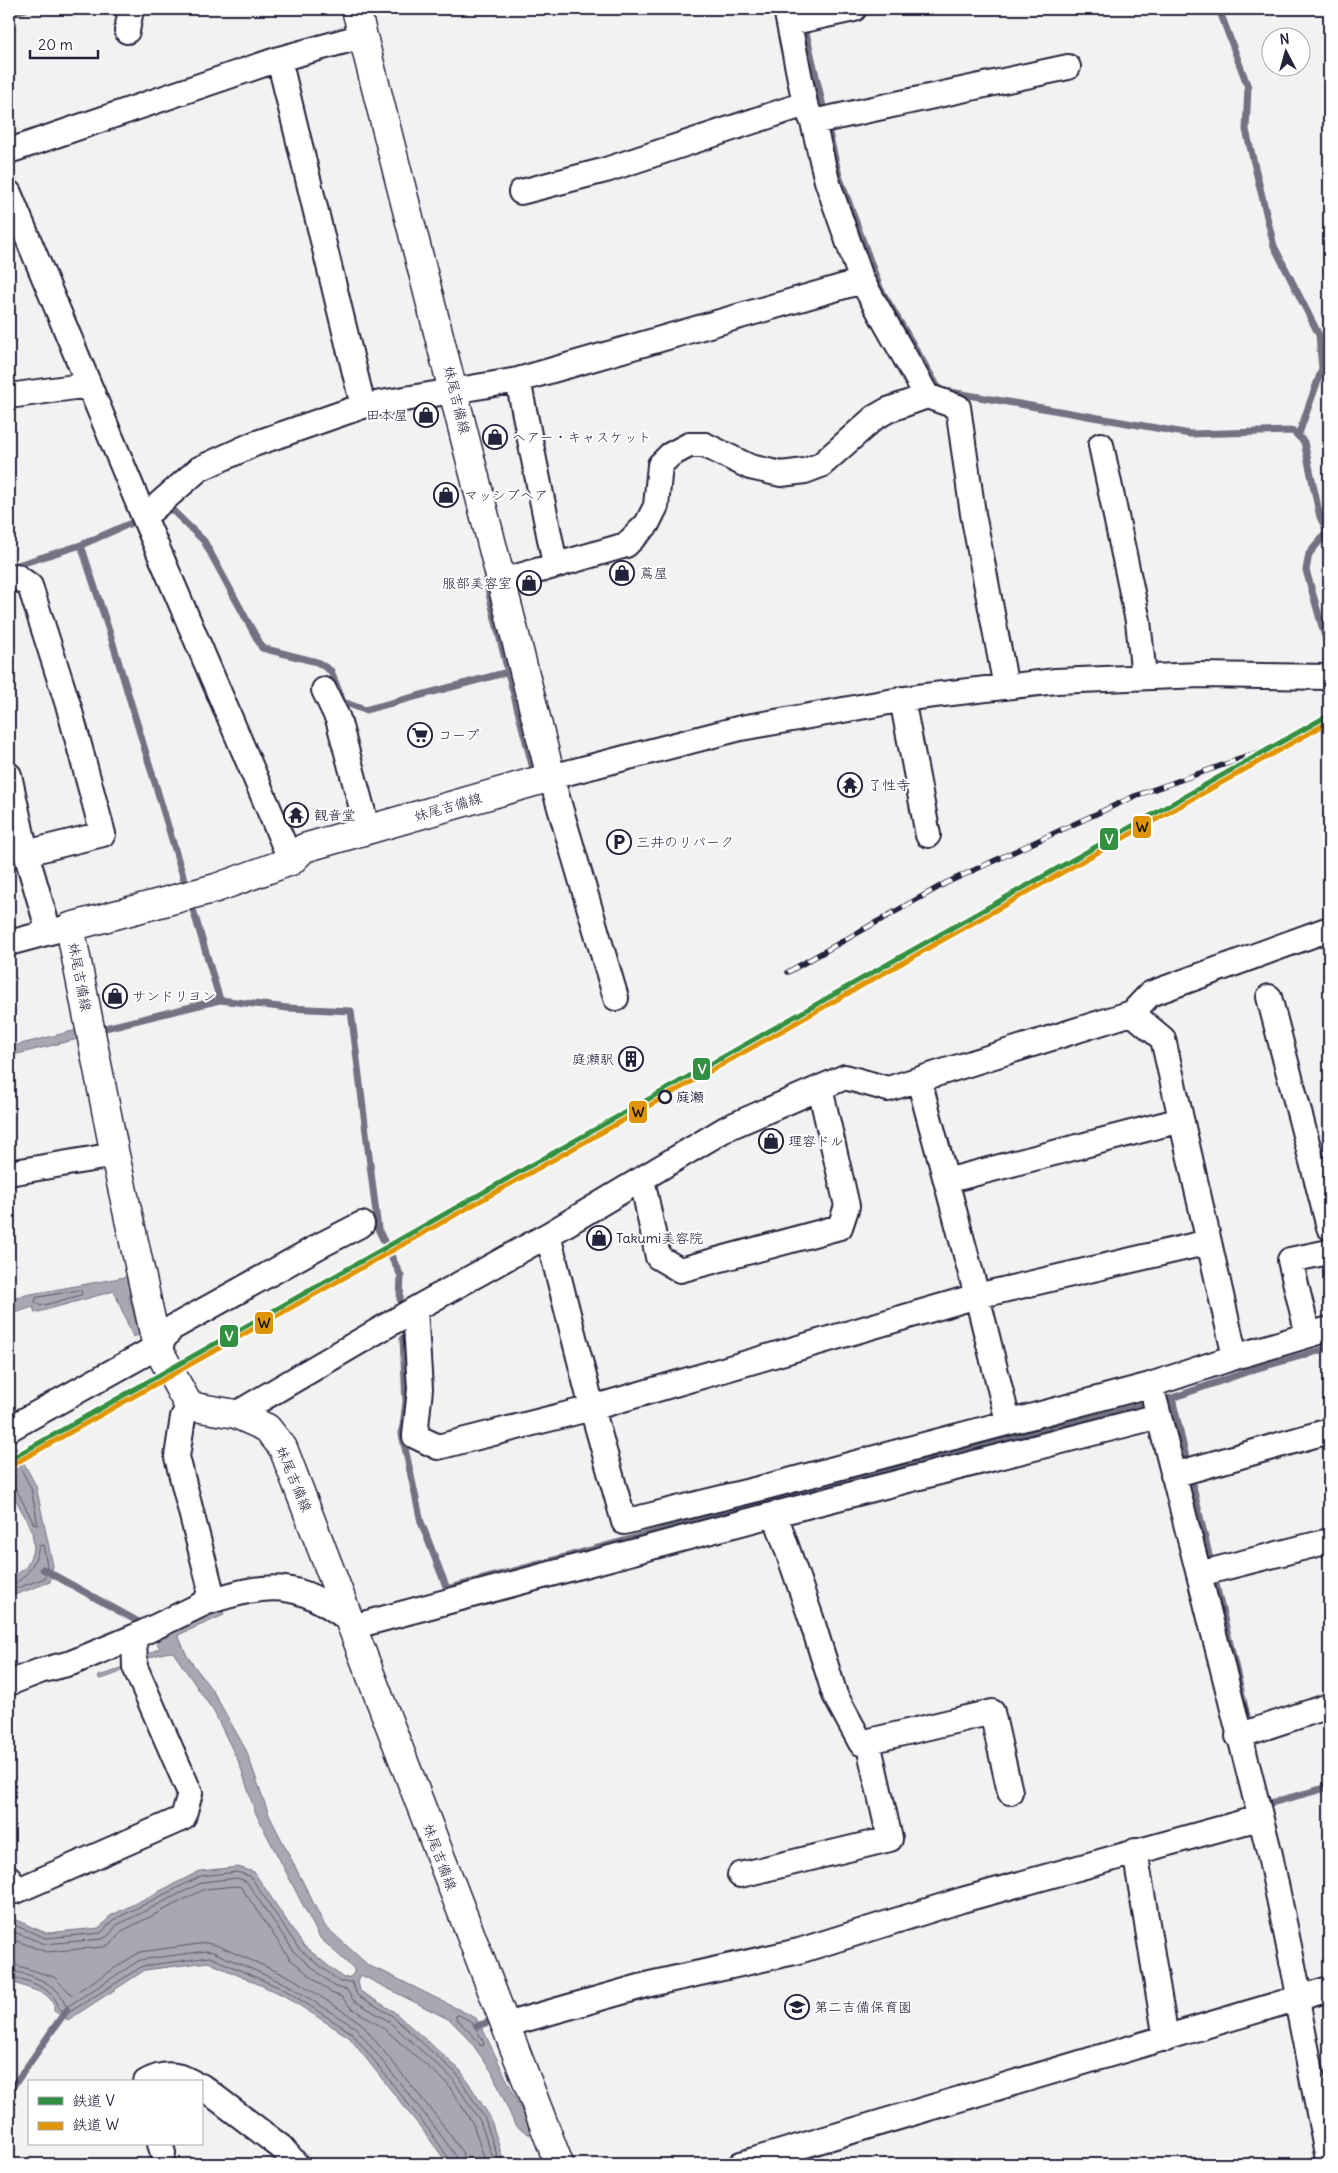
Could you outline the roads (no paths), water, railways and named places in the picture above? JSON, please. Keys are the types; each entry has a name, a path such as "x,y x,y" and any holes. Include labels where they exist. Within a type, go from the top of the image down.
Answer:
{"main road":[{"name":"妹尾吉備線","path":"356,9 551,777 304,848 291,861 216,888 60,930 115,1155 157,1347 189,1406 236,1414 268,1428 283,1448 558,2164"}],"street":[{"path":"854,9 813,18 787,16 827,181 862,281 923,388 958,407 974,514 1006,687"},
{"path":"9,151 279,59 363,36"},
{"path":"279,59 363,406"},
{"path":"521,192 809,113 839,117 1068,68"},
{"path":"9,193 144,517 291,861"},
{"path":"144,517 200,469 254,444 363,406 518,380 862,281"},
{"path":"518,380 554,558"},
{"path":"9,396 89,385"},
{"path":"502,581 554,558 626,545 647,524 656,506 660,465 670,455 688,445 704,445 758,469 781,474 806,471 821,465 874,418 923,388"},
{"path":"1101,445 1138,621 1144,677"},
{"path":"9,578 16,576 30,586 69,708 103,834 26,853"},
{"path":"616,998 551,777 741,728 902,700 1056,681 1200,675 1329,677"},
{"path":"324,690 338,719 368,831"},
{"path":"902,700 928,834"},
{"path":"9,775 26,853 60,930 9,943"},
{"path":"236,1414 415,1309 548,1235 728,1128 845,1077 888,1089 1132,1014 1150,994 1329,929"},
{"path":"1269,997 1329,1227"},
{"path":"1132,1014 1163,1039 1235,1357"},
{"path":"919,1080 977,1296 1008,1421"},
{"path":"642,1179 658,1257 680,1270 840,1227 847,1206 820,1088"},
{"path":"946,1181 1181,1120"},
{"path":"9,1173 115,1155"},
{"path":"9,1429 157,1347 172,1328 362,1224"},
{"path":"548,1235 592,1408 624,1522 766,1505 1008,1421 1155,1403"},
{"path":"415,1309 420,1389 415,1436 438,1447 592,1408 977,1296 1209,1242"},
{"path":"9,1683 40,1671 70,1663 145,1632 207,1602 248,1590 273,1586 294,1590 326,1602 350,1623 766,1505 1155,1403 1235,1357 1318,1332 1290,1260 1329,1252"},
{"path":"1155,1403 1183,1472 1248,1733 1257,1810 1270,1855 1329,2164"},
{"path":"189,1406 183,1417 177,1457 210,1586 207,1602"},
{"path":"1183,1472 1329,1431"},
{"path":"766,1505 811,1618 835,1695 861,1744 992,1712 1010,1792"},
{"path":"1209,1572 1329,1541"},
{"path":"9,1878 16,1891 183,1818 190,1793 135,1667 145,1632"},
{"path":"1248,1733 1329,1706"},
{"path":"740,1875 890,1839 868,1742"},
{"path":"502,2018 799,1951 962,1900 1135,1851 1257,1810"},
{"path":"1135,1851 1166,2039"},
{"path":"741,2164 1329,1989"},
{"path":"150,2080 163,2074 179,2075 188,2080"},
{"path":"202,2087 280,2147 296,2164"}],"water":[{"path":"81,1029 82,1038 9,1056 9,1047"},
{"path":"131,1276 129,1295 139,1335 133,1337 114,1291 35,1313 33,1307 9,1315 9,1298"},
{"path":"9,1435 36,1486 53,1566 50,1582 9,1597 9,1581 27,1566 34,1548 32,1531 9,1486"},
{"path":"221,1602 224,1615 178,1635 187,1656 214,1693 246,1750 269,1815 325,1926 369,1966 476,2018 528,2124 530,2135 515,2125 492,2072 468,2038 450,2020 361,1975 358,1981 360,1991 393,2011 461,2071 490,2117 502,2156 510,2164 448,2164 349,2037 283,1995 208,1962 145,1970 68,2020 54,2011 54,2003 45,1994 9,1981 9,1917 46,1933 100,1928 110,1916 200,1871 238,1867 254,1872 303,1945 343,1978 350,1977 354,1973 354,1969 320,1938 255,1812 240,1765 214,1712 173,1652 154,1656 118,1673 99,1679 98,1676 112,1672 160,1648 154,1639"}],"waterway":[{"path":"9,14 26,9"},
{"path":"1219,9 1248,87 1246,130 1274,246 1319,335 1322,369 1298,436"},
{"path":"804,24 839,176 880,288 939,389"},
{"path":"945,391 1190,434 1293,431 1304,442 1320,517 1329,535"},
{"path":"165,503 204,541 262,648 317,662 331,671 343,702 365,710 508,672 486,581"},
{"path":"81,545 138,520"},
{"path":"1326,533 1309,554 1306,570 1329,651"},
{"path":"11,567 81,545 111,637 186,886"},
{"path":"508,672 532,765"},
{"path":"192,906 220,1000 288,1008 351,1011 378,1229 401,1276 400,1299"},
{"path":"101,1029 220,1000"},
{"path":"403,1338 406,1402 402,1434 421,1522 447,1589 811,1490 1172,1398 1247,1716"},
{"path":"1172,1398 1255,1369 1329,1348"},
{"path":"43,1569 146,1626"},
{"path":"1267,1804 1329,1787"},
{"path":"9,2091 67,2010"},
{"path":"477,2026 497,2019"}],"railway":[{"path":"788,972 946,883 1135,796 1271,748"}],"rail line":[{"name":"V","path":"9,1460 1329,715"},
{"name":"W","path":"12,1465 1329,722"}],"place":[{"name":"田本屋","path":"426,415"},
{"name":"ヘアー・キャスケット","path":"495,437"},
{"name":"マッシブヘア","path":"446,495"},
{"name":"蔦屋","path":"622,573"},
{"name":"服部美容室","path":"529,583"},
{"name":"コープ","path":"420,735"},
{"name":"了性寺","path":"850,785"},
{"name":"観音堂","path":"296,815"},
{"name":"三井のリパーク","path":"619,842"},
{"name":"サンドリヨン","path":"115,996"},
{"name":"庭瀬駅","path":"631,1059"},
{"name":"庭瀬","path":"665,1097"},
{"name":"理容ドル","path":"771,1141"},
{"name":"Takumi美容院","path":"599,1238"},
{"name":"第二吉備保育園","path":"797,2007"}]}
